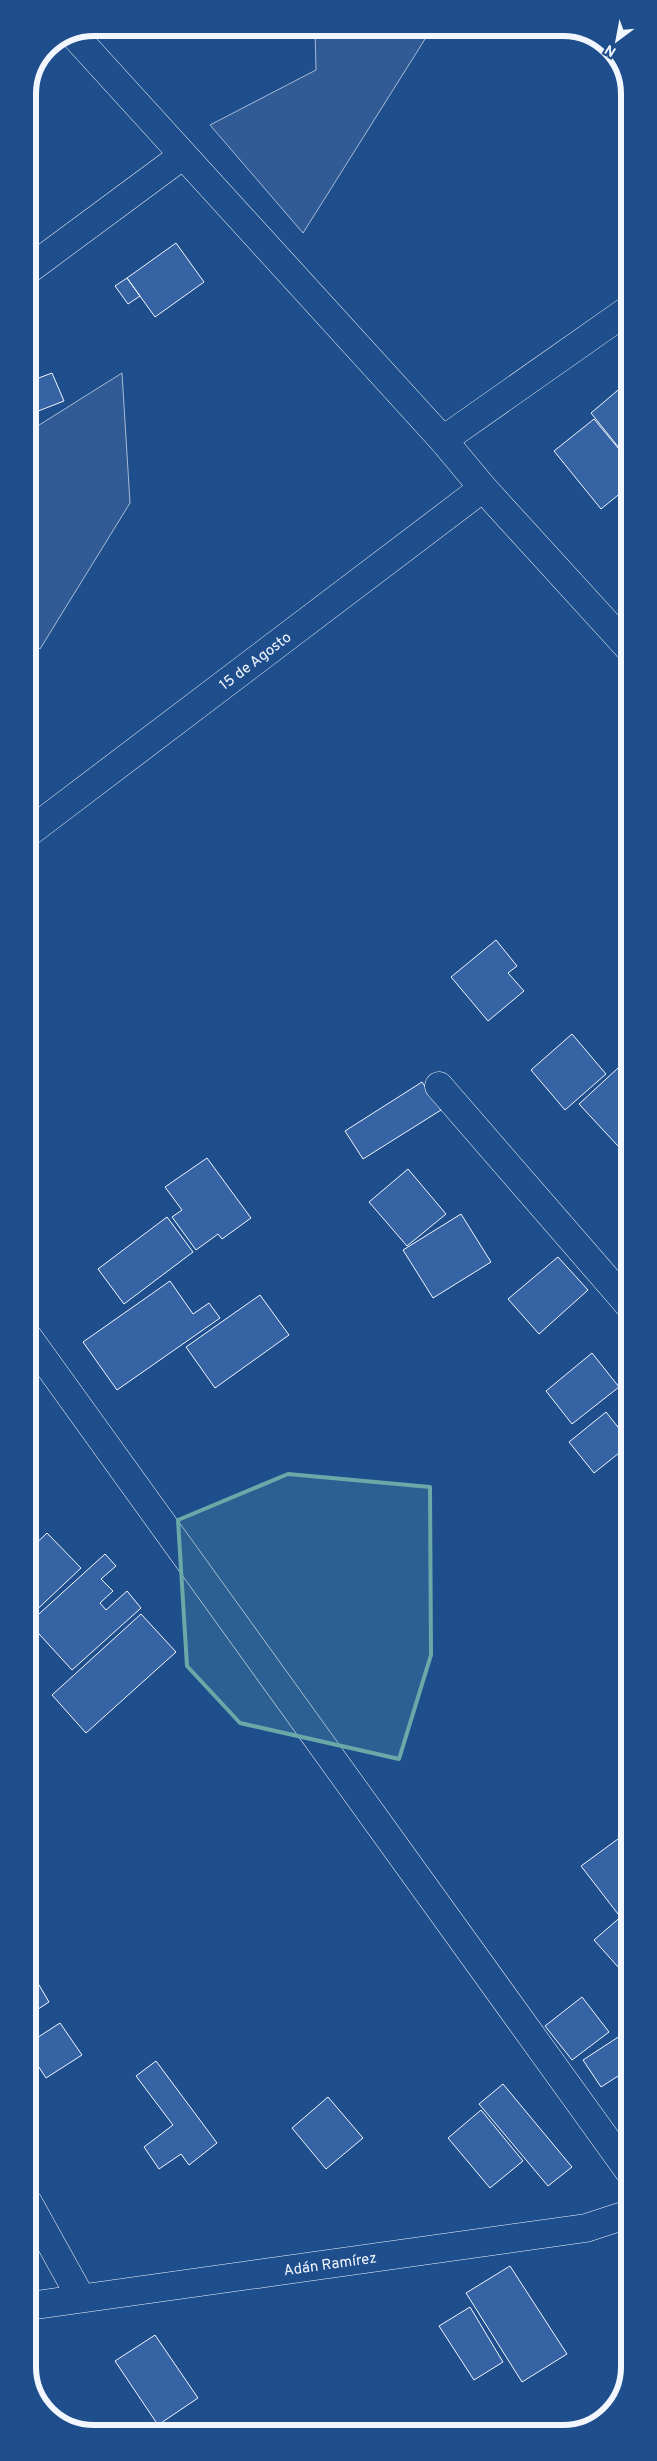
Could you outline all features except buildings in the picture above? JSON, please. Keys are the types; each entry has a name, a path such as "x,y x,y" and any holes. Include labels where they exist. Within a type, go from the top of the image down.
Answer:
{"street":[{"path":"77,39 443,440 483,488 621,639"},
{"path":"36,264 182,156"},
{"path":"443,440 621,315"},
{"name":"15 de Agosto","path":"36,827 483,488"},
{"path":"439,1086 621,1296"},
{"path":"36,1348 621,2160"},
{"path":"36,2217 81,2298"},
{"name":"Adán Ramírez","path":"36,2305 586,2228 621,2217"}],"highlighted area":[{"path":"288,1474 430,1487 431,1655 399,1759 240,1723 187,1666 178,1520"}],"shaded area":[{"path":"315,36 427,36 303,233 210,125 316,70"},
{"path":"122,373 130,503 40,649 36,645 36,427"}]}
